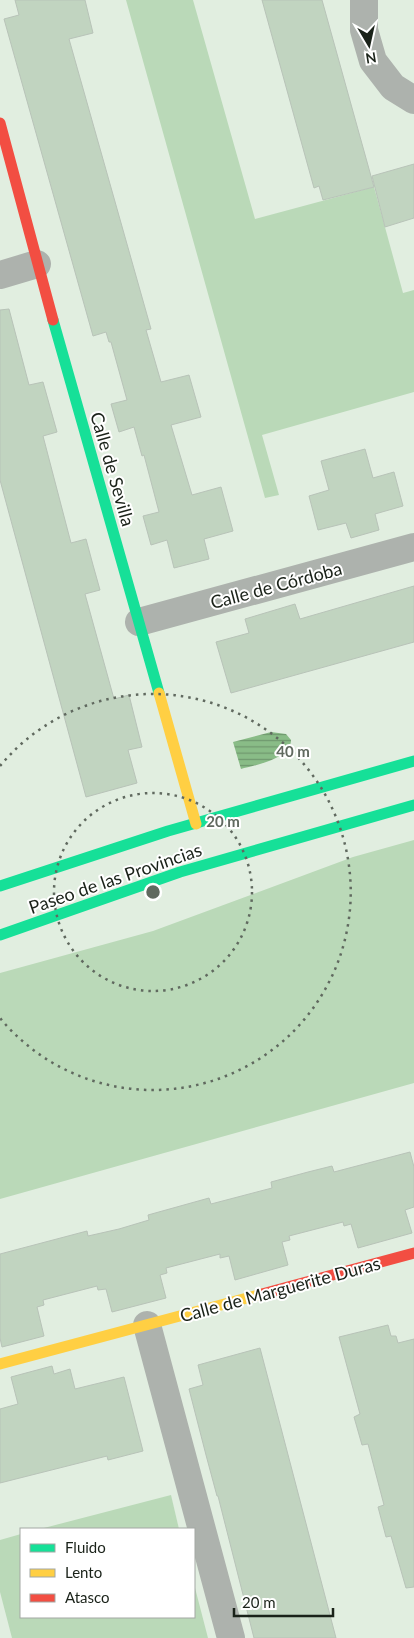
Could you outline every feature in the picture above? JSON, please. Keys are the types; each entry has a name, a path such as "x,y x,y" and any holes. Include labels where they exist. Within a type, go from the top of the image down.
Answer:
{"street":[{"path":"364,0 364,30 373,61 392,87 414,100"},
{"name":"Calle de Sevilla","path":"0,123 36,264 196,824"},
{"path":"0,274 36,264"},
{"name":"Calle de Córdoba","path":"138,622 414,547"},
{"name":"Paseo de las Provincias","path":"1,884 168,831 414,761"},
{"name":"Paseo de las Provincias","path":"0,935 190,869 414,805"},
{"name":"Calle de Marguerite Duras","path":"0,1364 414,1253"},
{"path":"146,1324 230,1638"}],"shaded area":[{"path":"126,0 193,0 255,219 374,187 403,293 414,290 414,392 262,435 279,495 265,498"},
{"path":"271,732 286,734 291,740 285,752 271,760 241,769 233,742"},
{"path":"414,840 414,1083 0,1199 0,973 153,931 353,857"},
{"path":"171,1495 179,1528 44,1528"},
{"path":"20,1534 20,1618 195,1618 195,1588 208,1638 12,1638 0,1592 0,1540"}],"building":[{"path":"15,0 85,0 93,33 69,39 151,329 146,330 161,382 189,375 201,417 171,425 192,495 221,487 233,531 204,539 209,559 174,568 167,540 151,545 143,516 159,512 144,455 142,456 134,427 119,432 111,404 127,400 111,342 109,342 106,332 93,336 4,19 19,15"},
{"path":"262,0 322,0 374,187 323,200 319,186 314,188"},
{"path":"414,164 414,218 385,227 372,176"},
{"path":"9,309 29,385 43,382 57,432 43,436 71,543 86,539 100,590 85,594 114,699 129,695 142,747 128,750 137,783 86,797 0,480 0,310"},
{"path":"365,449 373,478 394,472 403,506 375,514 379,530 351,538 346,523 318,530 309,496 329,490 321,461"},
{"path":"414,586 414,642 231,693 216,642 249,633 245,619 295,604 300,619"},
{"path":"410,1152 414,1167 414,1207 405,1210 412,1233 358,1248 351,1224 344,1226 343,1222 289,1236 290,1240 282,1242 288,1265 235,1280 229,1256 220,1258 220,1254 166,1268 167,1273 160,1275 166,1298 112,1312 106,1289 98,1290 97,1286 43,1300 44,1305 37,1307 44,1336 2,1347 0,1338 0,1254 87,1231 88,1236 119,1229 149,1220 148,1215 209,1198 211,1204 272,1188 271,1182 332,1166 334,1172"},
{"path":"388,1325 391,1336 396,1336 398,1343 414,1339 414,1587 406,1588 391,1536 386,1537 378,1507 384,1505 368,1444 362,1445 354,1417 360,1414 339,1337"},
{"path":"260,1348 336,1638 254,1638 206,1455 189,1389 203,1385 198,1365"},
{"path":"52,1366 54,1374 70,1369 75,1389 124,1377 143,1451 108,1460 107,1456 0,1483 0,1409 18,1404 11,1377"}],"traffic: fast":[{"path":"53,320 159,693"},
{"path":"0,886 168,831 414,761"},
{"path":"0,935 180,872 414,805"}],"traffic: slow":[{"path":"159,693 196,824"},
{"path":"0,1364 262,1294"}],"traffic: jam":[{"path":"0,123 53,320"},
{"path":"262,1294 414,1253"}]}
